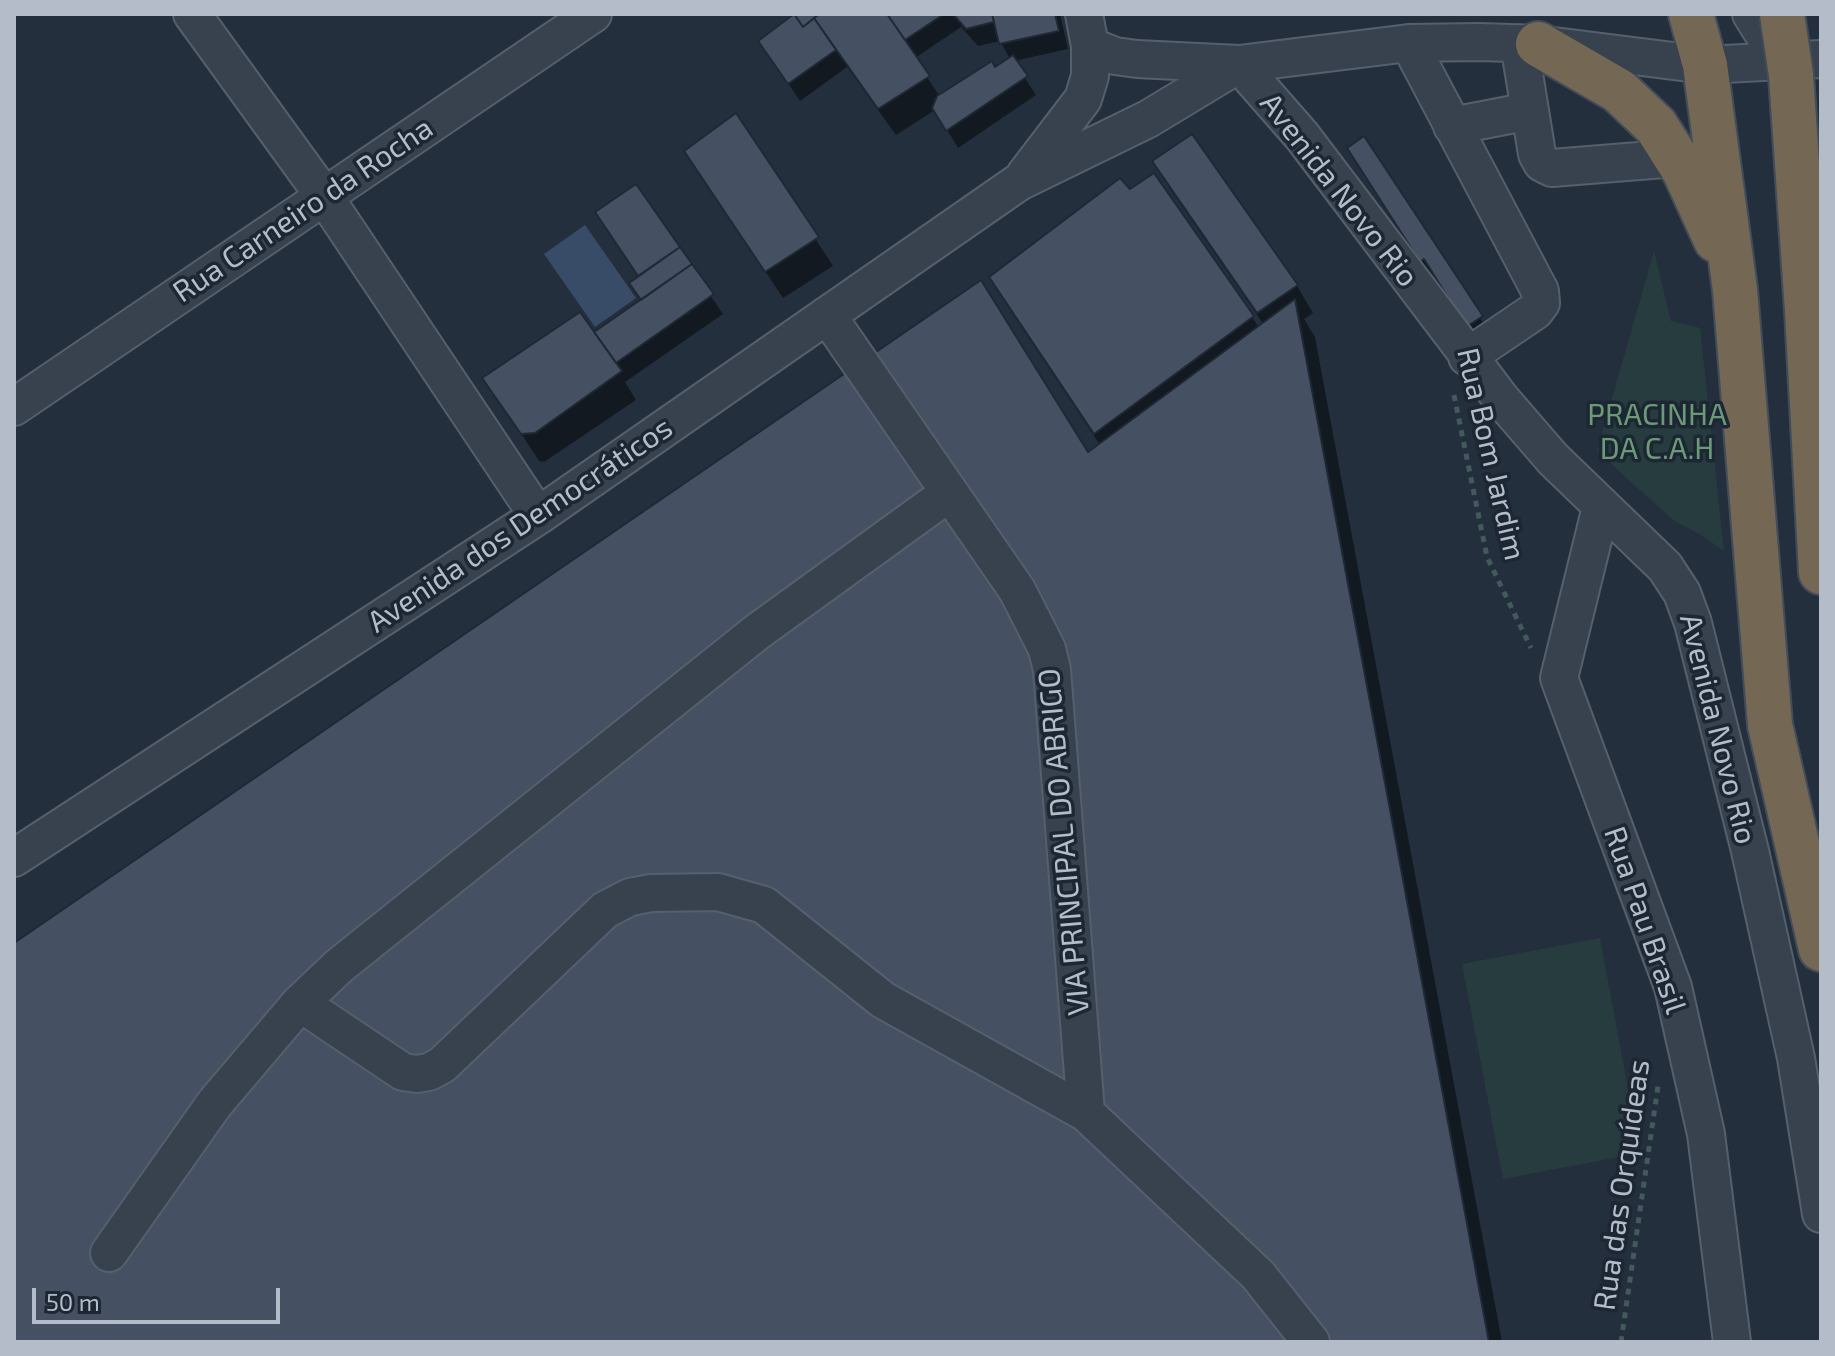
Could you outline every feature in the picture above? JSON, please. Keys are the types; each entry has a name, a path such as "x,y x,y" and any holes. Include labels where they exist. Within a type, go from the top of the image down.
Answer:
{"highway":[{"path":"1691,14 1705,65 1735,290 1770,725 1821,949"},
{"path":"1782,14 1793,106 1821,572"},
{"path":"1529,44 1619,91 1656,126 1707,218 1735,290"}],"street":[{"path":"192,14 324,196 538,516"},
{"name":"Rua Carneiro da Rocha","path":"14,407 593,14"},
{"path":"1751,14 1805,60"},
{"name":"Avenida dos Democráticos","path":"1087,30 1115,56 1239,64 1409,43 1529,44 1705,65 1805,60"},
{"name":"Avenida dos Democráticos","path":"1019,182 1083,99 1090,76 1087,30"},
{"path":"1409,43 1540,291 1541,303 1535,311 1460,372"},
{"path":"1529,44 1530,111 1537,154 1542,163 1552,168 1676,158"},
{"name":"Avenida dos Democráticos","path":"14,858 538,516 1019,182 1148,119 1239,64"},
{"name":"Avenida Novo Rio","path":"1239,64 1302,136 1460,372 1665,567 1682,593 1693,623 1750,851 1796,1058 1821,1214"},
{"path":"1452,126 1530,111"},
{"name":"VIA PRINCIPAL DO ABRIGO","path":"827,315 1017,590 1047,649 1052,670 1086,1113"},
{"path":"109,1253 215,1103 300,1003 339,966 757,632 949,493"},
{"path":"1559,678 1601,507"},
{"name":"Rua Pau Brasil","path":"1559,678 1673,987 1706,1134 1732,1342"},
{"path":"300,1003 403,1072 429,1072 442,1065 605,910 630,897 651,893 718,892 764,905 883,1000 1086,1113 1258,1275 1311,1342"}],"path":[{"name":"Rua Bom Jardim","path":"1460,372 1487,557 1538,662 1559,678"},
{"name":"Rua das Orquídeas","path":"1621,1342 1659,1080"}],"green space":[{"name":"PRACINHA DA C.A.H","path":"1654,251 1671,321 1700,328 1724,551 1673,520 1597,451"},
{"path":"1600,938 1640,1153 1503,1179 1462,964"}],"water":[{"path":"585,225 636,298 595,327 544,254"}],"building":[{"path":"794,14 803,27 814,18 836,50 788,84 758,41"},
{"path":"794,14 818,14 818,15 803,27"},
{"path":"819,14 887,14 930,76 878,109 814,18"},
{"path":"887,14 944,14 905,40"},
{"path":"953,14 992,14 994,22 966,29"},
{"path":"992,14 1055,14 1059,31 999,44"},
{"path":"1013,55 1028,76 946,131 932,108 937,96 992,61 995,67"},
{"path":"736,113 819,237 765,272 684,151"},
{"path":"1192,134 1298,285 1257,313 1152,161"},
{"path":"1364,136 1483,316 1466,327 1424,259 1420,262 1347,148"},
{"path":"1154,173 1254,316 1094,434 989,277 1120,178 1130,189"},
{"path":"636,184 680,247 638,276 595,212"},
{"path":"680,247 692,264 641,300 629,283"},
{"path":"692,264 714,294 616,363 594,332"},
{"path":"981,280 1088,452 1295,299 1489,1342 14,1342 14,943"},
{"path":"580,312 622,371 535,433 521,434 482,378"}]}
